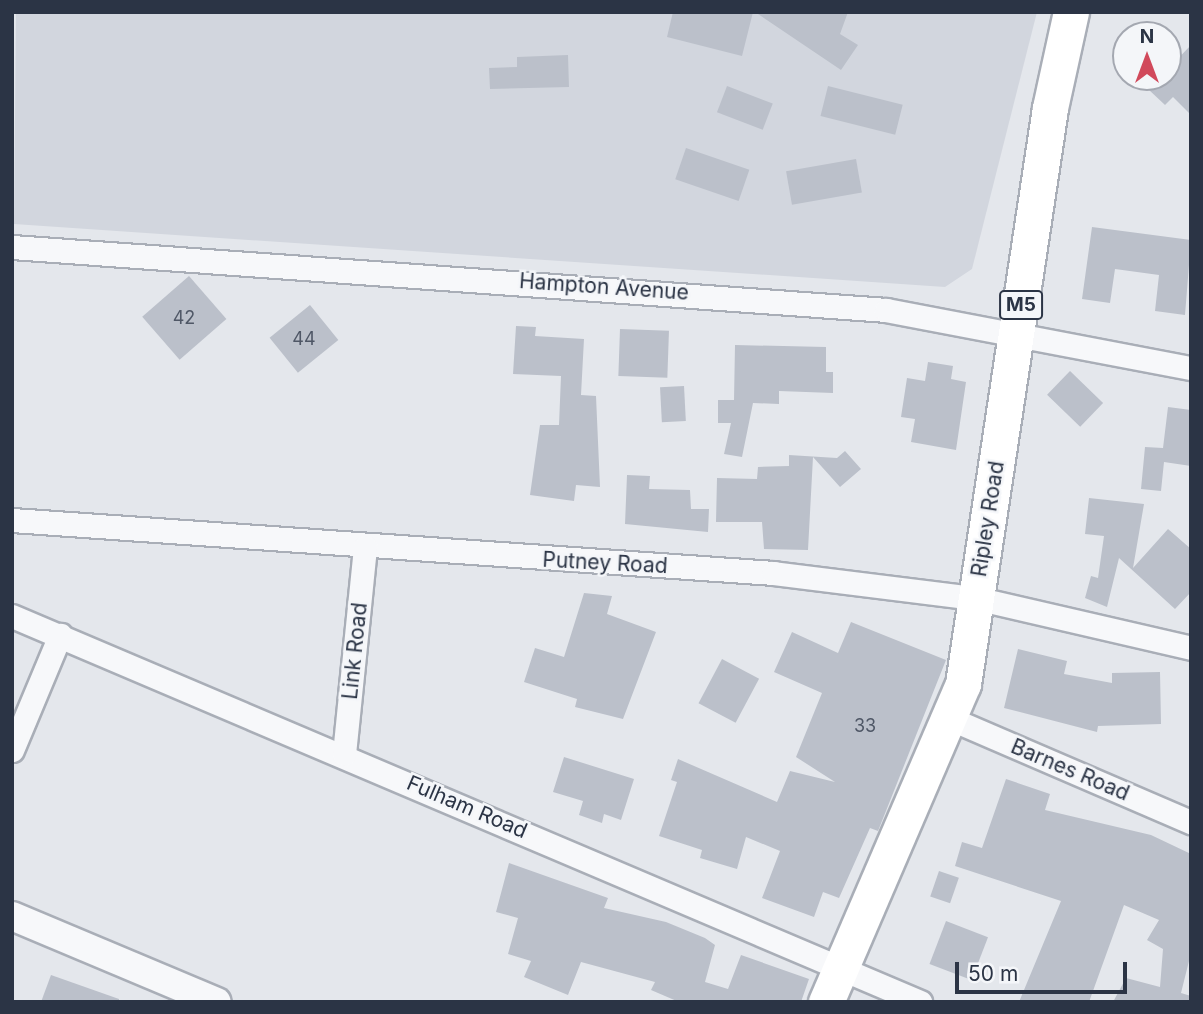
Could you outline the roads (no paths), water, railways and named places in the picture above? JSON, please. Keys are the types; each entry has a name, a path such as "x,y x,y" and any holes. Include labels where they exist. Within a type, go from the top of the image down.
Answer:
{"main road":[{"name":"Ripley Road","path":"827,1002 963,684 1050,108 1071,12"}],"street":[{"name":"Hampton Avenue","path":"12,247 799,301 886,310 1191,368"},
{"name":"Putney Road","path":"12,520 365,547 773,573 975,598 1191,648"},
{"name":"Link Road","path":"345,754 365,547"},
{"name":"Fulham Road","path":"12,616 345,754 920,1002"},
{"path":"12,750 60,635"},
{"name":"Barnes Road","path":"949,718 1191,822"},
{"path":"12,916 217,1002"}]}
